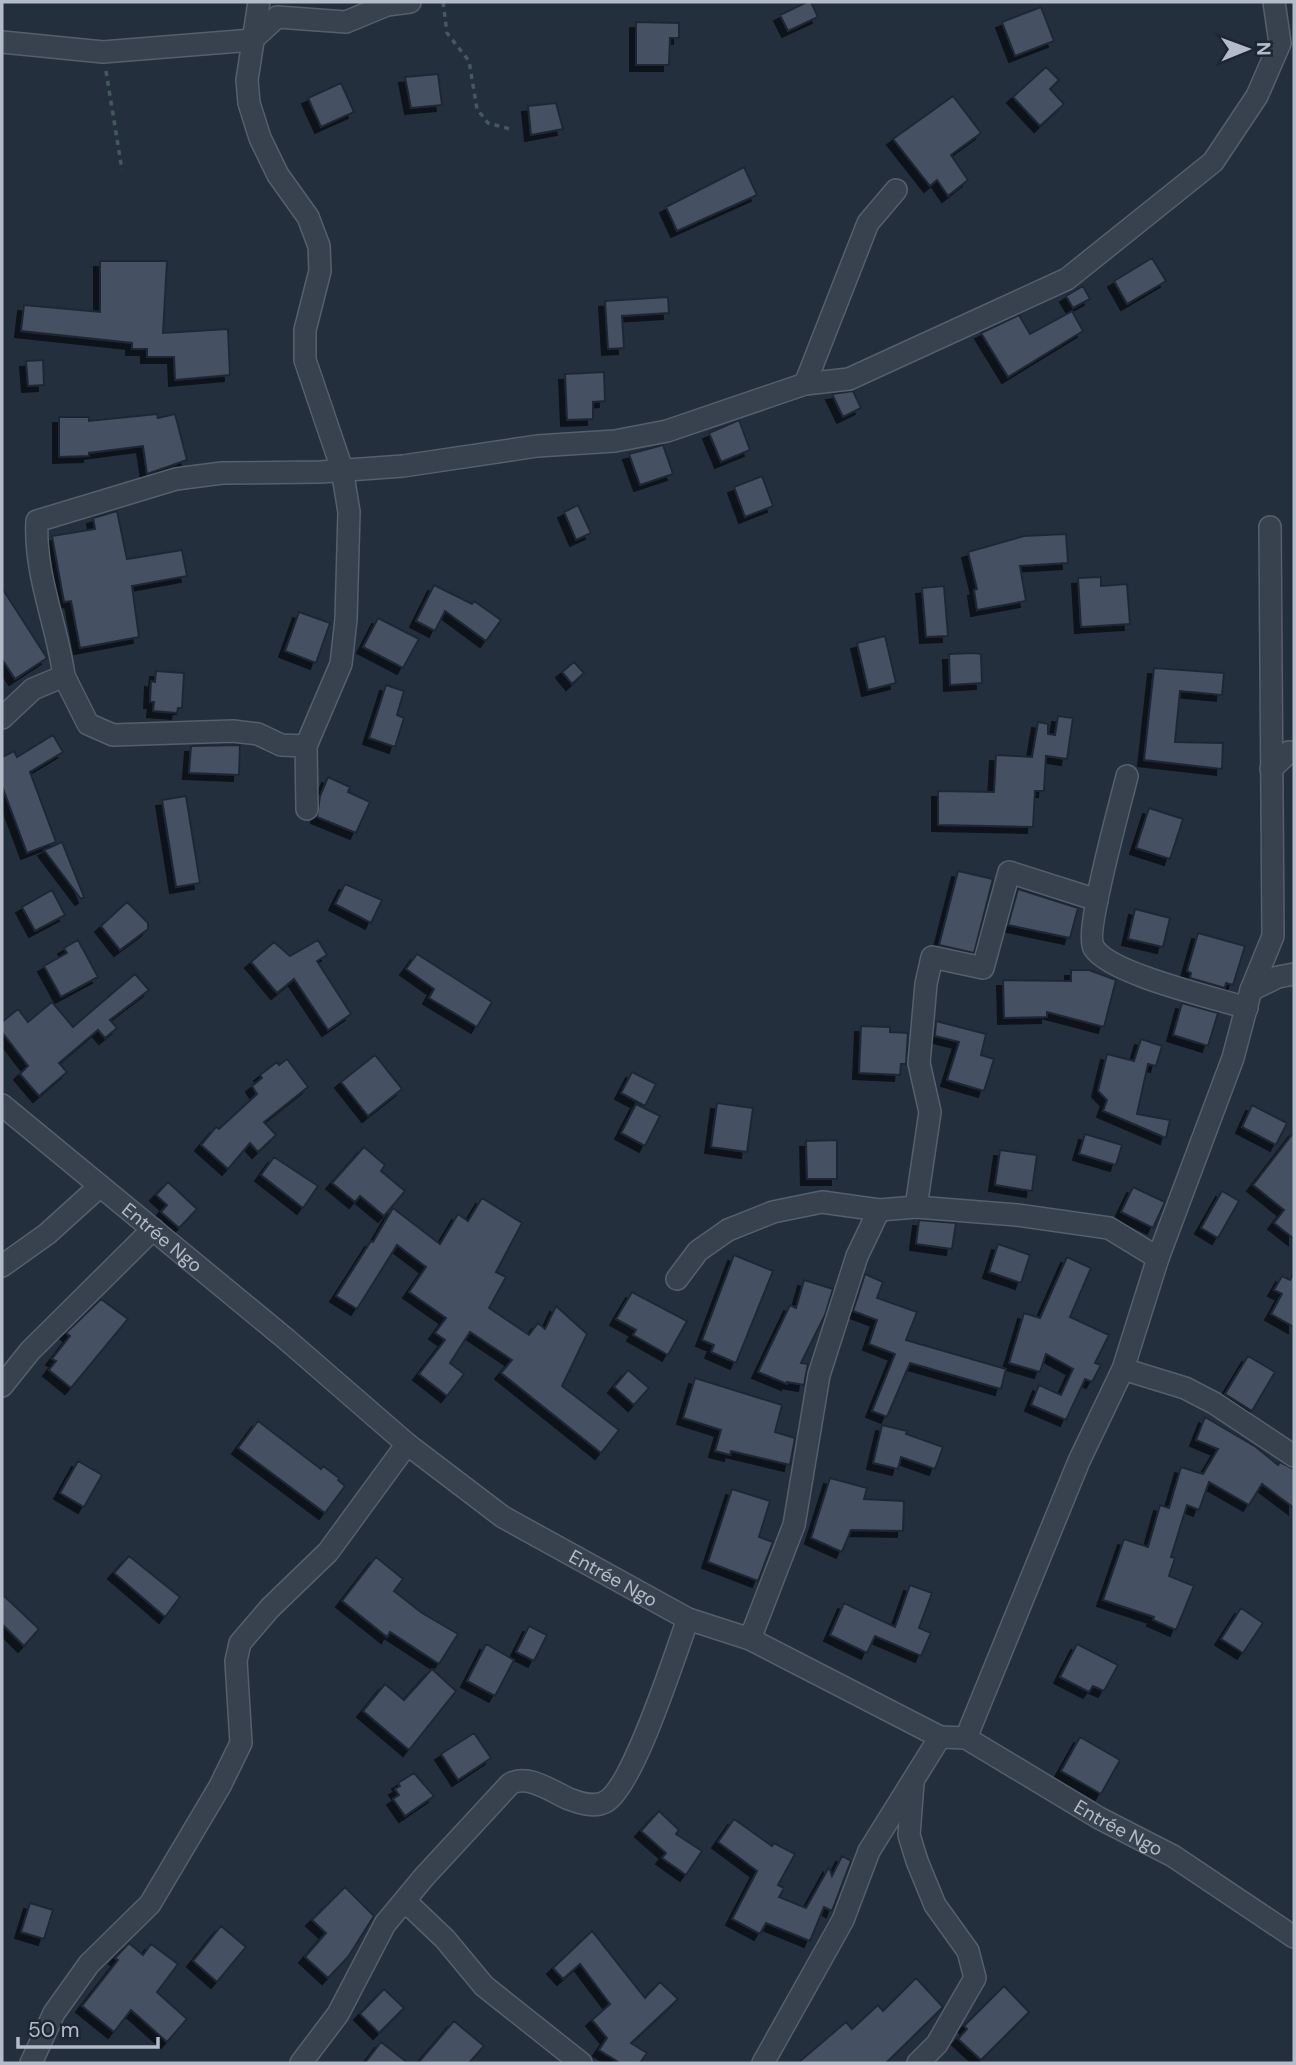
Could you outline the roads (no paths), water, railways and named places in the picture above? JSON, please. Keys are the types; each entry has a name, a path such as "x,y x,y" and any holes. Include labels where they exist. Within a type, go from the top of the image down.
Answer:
{"street":[{"path":"259,2 247,80 253,114 278,175 307,217 318,246 320,271 304,330 305,360 342,469 349,512 346,619 341,664 306,746 307,808"},
{"path":"2,42 103,52 253,40 277,17 346,22 387,5 410,2"},
{"path":"306,746 281,745 258,734 233,731 113,735 88,724 64,676 44,589 37,521 176,478 222,473 320,472 419,464 453,457 615,441 667,431 805,384 849,379 1067,279 1213,162 1257,96 1280,43 1274,2"},
{"path":"805,384 868,223 897,190"},
{"path":"966,1738 1079,1461 1123,1369 1158,1258 1224,1083 1249,999 1273,936 1270,527"},
{"path":"2,718 33,689 64,676"},
{"path":"1271,769 1289,752 1294,752"},
{"path":"1127,776 1097,900 1091,940 1100,955 1130,973 1249,999 1278,977 1294,974"},
{"path":"916,1207 930,1112 919,1063 926,984 932,957 983,968 1009,872 1097,900"},
{"name":"Entrée Ngo","path":"2,1105 407,1444 503,1517 688,1619 750,1639 940,1737 966,1738 1099,1818 1173,1856 1294,1937"},
{"path":"2,1266 47,1234 100,1186"},
{"path":"677,1279 698,1251 712,1240 773,1212 822,1202 879,1210 916,1207 1017,1215 1109,1228 1158,1258"},
{"path":"750,1639 794,1525 819,1375 857,1256 879,1210"},
{"path":"2,1386 30,1351 153,1229"},
{"path":"1123,1369 1185,1388 1214,1403 1294,1456"},
{"path":"31,2063 54,2013 89,1964 150,1904 220,1786 241,1743 236,1661 240,1643 270,1608 328,1552 407,1444"},
{"path":"301,2063 338,2014 385,1924 424,1877 517,1780 525,1779 581,1804 604,1804 615,1795 630,1770 688,1619"},
{"path":"763,2063 843,1920 869,1851 940,1737"},
{"path":"914,1781 909,1835 913,1848 935,1905 968,1951 975,1978 937,2044 918,2063"},
{"path":"405,1901 445,1939 484,1986 581,2063"}]}
